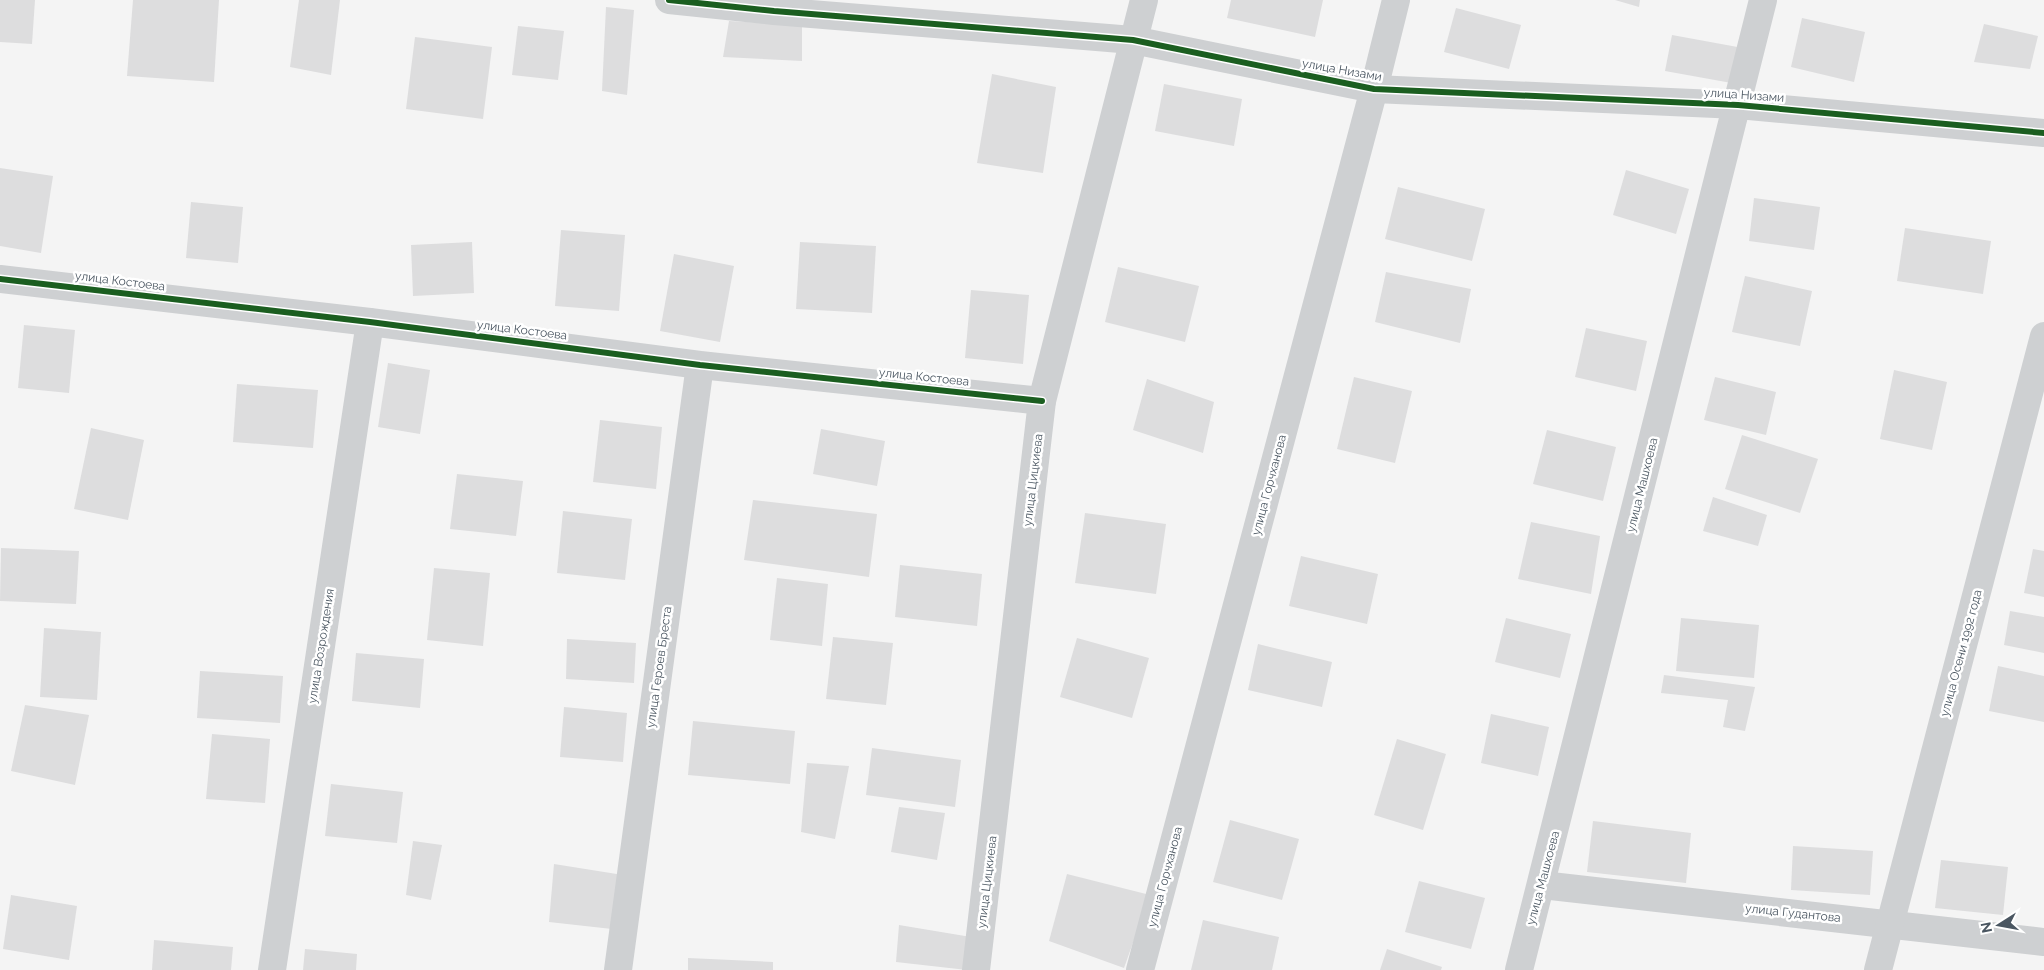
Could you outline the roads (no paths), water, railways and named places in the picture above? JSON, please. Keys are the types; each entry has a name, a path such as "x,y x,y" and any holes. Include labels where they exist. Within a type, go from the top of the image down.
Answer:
{"street":[{"name":"улица Низами","path":"669,0 775,6 1133,40 1374,88 1738,105 2044,133"},
{"name":"улица Цицкиева","path":"976,970 1042,401 1144,0"},
{"name":"улица Горчханова","path":"1140,970 1396,0"},
{"name":"улица Машхоева","path":"1519,970 1542,885 1763,0"},
{"name":"улица Костоева","path":"0,279 370,322 700,365 1042,401"},
{"name":"улица Возрождения","path":"272,970 370,322"},
{"name":"улица Осени 1992 года","path":"1878,970 2044,336"},
{"name":"улица Героев Бреста","path":"618,970 700,365"},
{"name":"улица Гудантова","path":"1542,885 2044,942"}]}
